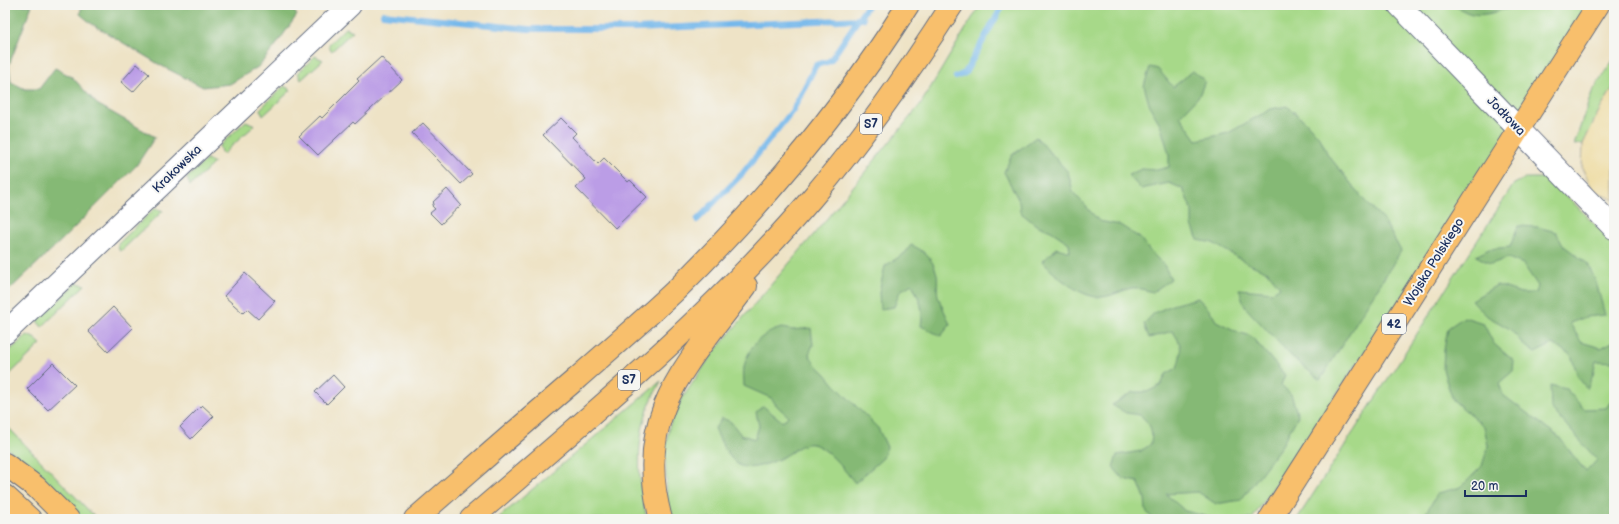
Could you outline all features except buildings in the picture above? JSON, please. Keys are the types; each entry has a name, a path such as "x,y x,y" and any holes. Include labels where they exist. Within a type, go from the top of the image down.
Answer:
{"main road":[{"path":"415,519 628,334 697,269 755,206 811,141 850,91 889,36 908,5"},
{"name":"S7","path":"471,519 678,338 780,234 812,198 878,115 919,57 952,5"},
{"name":"Wojska Polskiego","path":"1270,519 1598,5"},
{"path":"661,519 654,490 652,457 660,418 668,396 685,368 755,274 780,234"},
{"path":"5,464 36,487 68,519"},
{"path":"5,496 30,519"}],"street":[{"name":"Krakowska","path":"5,333 350,5"},
{"name":"Jodłowa","path":"1399,5 1614,228"}],"green space":[{"path":"5,5 32,5 9,65 11,82 25,89 39,89 55,68 72,77 97,104 155,137 136,166 5,294"},
{"path":"82,5 289,5 297,15 274,48 258,67 230,84 203,87 160,65 92,24 80,14"},
{"path":"980,5 1595,5 1512,134 1252,519 672,519 667,498 665,451 669,427 681,400 713,353 815,233 920,105"},
{"path":"1455,5 1532,5 1478,15 1467,12"},
{"path":"345,28 353,31 332,51 329,44"},
{"path":"315,56 323,60 301,80 298,73"},
{"path":"1614,59 1614,86 1598,113 1583,144 1574,145 1592,92"},
{"path":"1150,67 1158,69 1173,87 1193,71 1205,81 1199,96 1180,116 1197,140 1228,133 1271,109 1287,106 1306,122 1320,138 1328,155 1365,201 1383,219 1401,251 1320,380 1293,358 1245,307 1239,289 1273,292 1280,287 1268,272 1247,263 1213,243 1198,240 1192,225 1192,211 1183,189 1169,183 1141,189 1128,175 1142,169 1157,170 1169,167 1169,154 1160,124 1150,107 1144,86"},
{"path":"284,86 291,90 263,116 260,109"},
{"path":"246,121 255,125 223,154 219,146"},
{"path":"1036,137 1068,172 1073,192 1099,221 1120,225 1140,238 1149,250 1164,265 1171,279 1153,292 1132,288 1102,297 1094,297 1069,285 1047,267 1042,261 1057,248 1070,252 1069,243 1051,231 1036,225 1020,212 1019,201 1004,172 1012,155"},
{"path":"207,159 214,163 190,186 187,178"},
{"path":"1526,178 1545,178 1557,186 1614,244 1614,519 1297,519 1514,184"},
{"path":"155,208 163,211 121,251 119,250 118,244"},
{"path":"1518,226 1538,227 1556,232 1564,246 1588,264 1596,282 1605,315 1586,317 1570,323 1581,342 1601,348 1614,341 1614,362 1596,361 1593,375 1587,389 1578,377 1571,355 1553,344 1535,353 1523,344 1510,329 1487,316 1472,300 1497,285 1521,293 1536,293 1538,286 1523,264 1508,258 1491,264 1476,256 1489,249 1510,247"},
{"path":"911,245 926,255 935,267 938,296 950,325 941,336 921,326 921,304 912,284 900,291 894,307 880,309 879,292 885,266 905,253"},
{"path":"77,283 85,285 42,327 37,321"},
{"path":"1198,298 1211,312 1216,321 1238,332 1251,336 1285,375 1281,385 1291,394 1298,416 1282,445 1241,500 1216,504 1198,492 1166,494 1185,511 1217,519 1153,519 1146,511 1145,498 1138,482 1123,479 1113,467 1117,455 1141,451 1151,444 1152,435 1150,428 1147,422 1140,415 1126,413 1112,405 1133,392 1147,392 1161,385 1166,374 1177,368 1181,353 1180,344 1176,336 1172,331 1149,338 1144,324 1154,313 1172,305"},
{"path":"1464,317 1483,323 1494,344 1514,361 1513,371 1499,383 1503,395 1559,437 1586,472 1597,460 1551,408 1550,385 1566,389 1584,409 1606,408 1614,397 1614,519 1429,519 1425,514 1438,493 1461,487 1482,466 1488,446 1484,426 1453,400 1443,369 1444,350 1448,328"},
{"path":"782,328 793,330 811,328 813,345 809,354 815,364 878,428 887,447 883,458 855,483 833,457 823,449 813,444 801,446 785,456 769,463 757,467 746,467 741,466 732,460 719,438 715,428 722,418 731,422 741,435 755,439 759,426 756,412 763,406 783,422 788,416 771,398 744,386 744,367 749,352 757,341 768,333"},
{"path":"27,335 34,338 41,344 5,379 5,355"},
{"path":"661,381 650,403 640,448 640,476 647,519 497,519"},
{"path":"5,424 98,519 83,519 36,471 5,447"}],"sand":[{"path":"1614,86 1614,200 1593,190 1582,168 1583,144 1598,113"}],"waterway":[{"path":"697,220 742,174 793,110 816,65 830,61 868,5"},
{"path":"956,77 965,73 1003,5"},
{"path":"383,14 528,29 636,29 863,19"}]}
